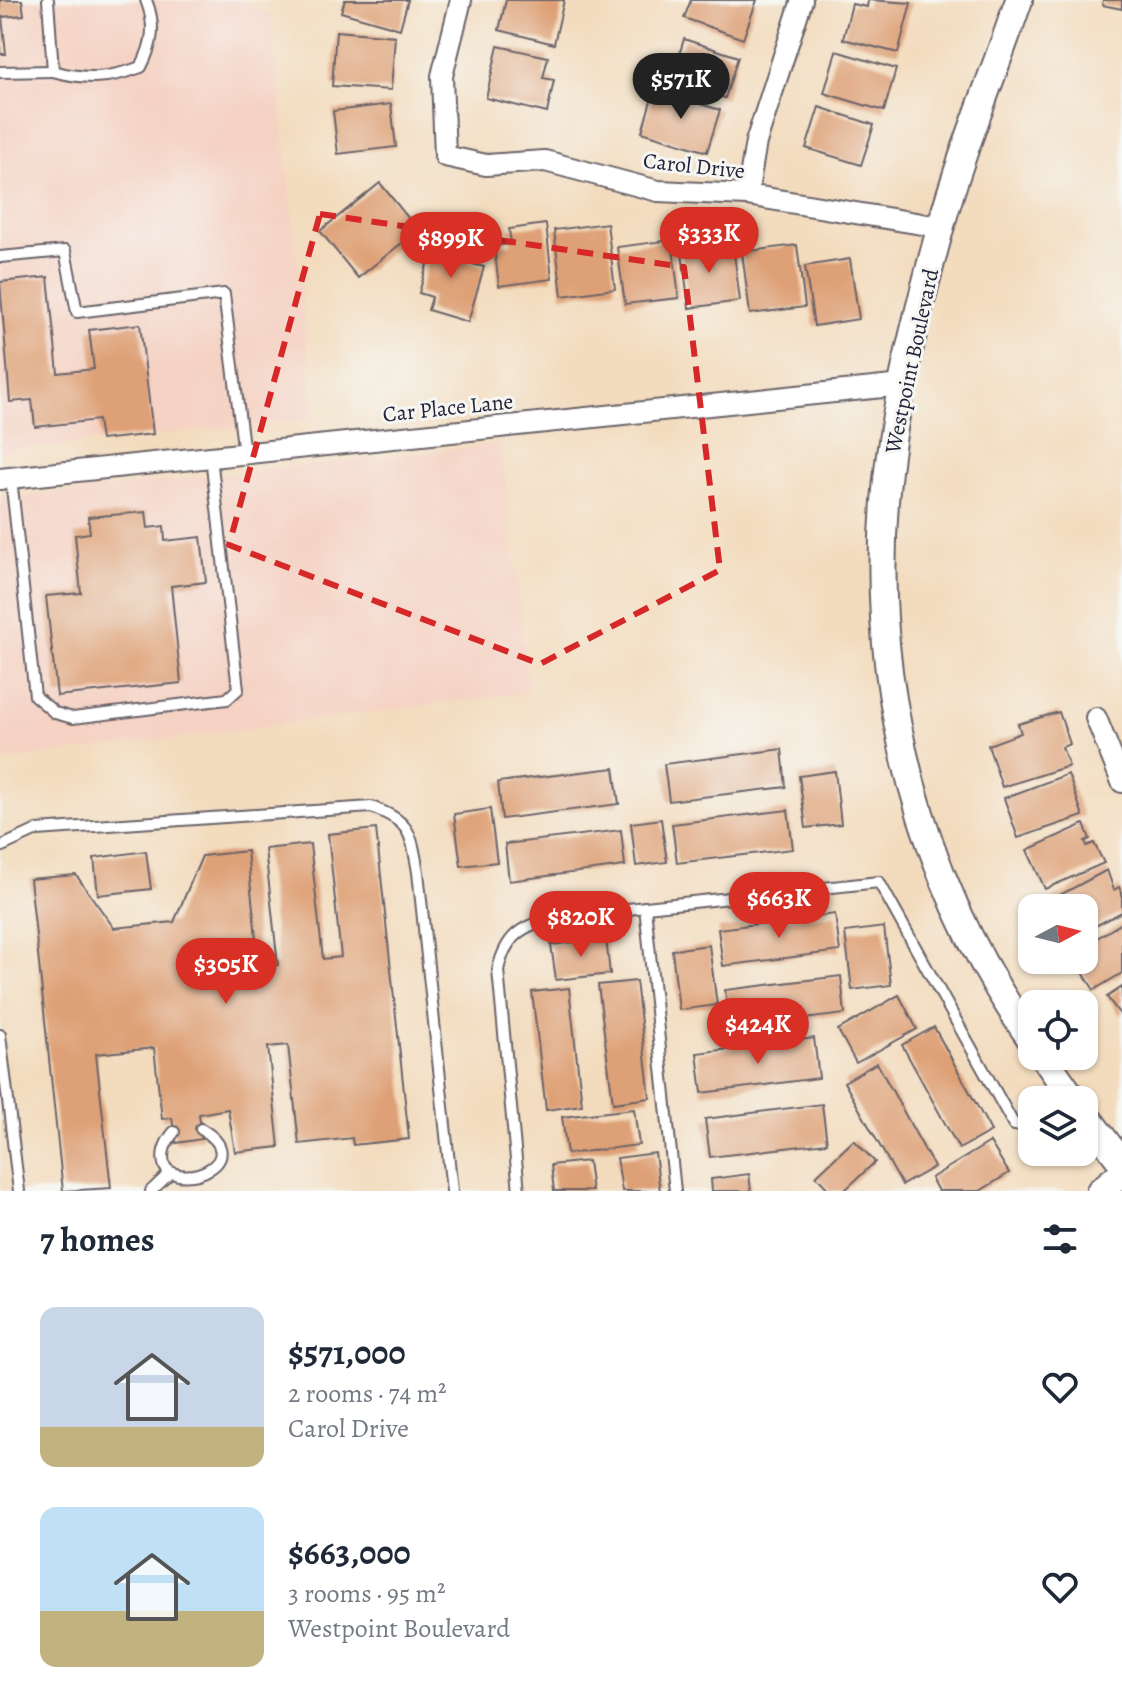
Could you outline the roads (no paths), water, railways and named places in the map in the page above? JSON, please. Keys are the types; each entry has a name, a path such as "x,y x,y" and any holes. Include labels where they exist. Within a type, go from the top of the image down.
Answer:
{"street":[{"name":"Carol Drive","path":"461,0 442,76 445,156 486,165 545,161 658,191 747,195 940,227"},
{"path":"747,195 756,142 802,0"},
{"name":"Westpoint Boulevard","path":"1018,1018 968,936 936,865 911,790 895,715 885,620 885,517 902,385 940,227 1019,0"},
{"name":"Car Place Lane","path":"5,479 902,385"},
{"path":"1096,718 1122,782"},
{"path":"1098,1131 1122,1163"},
{"path":"1100,1191 1122,1173"}],"lane":[{"path":"48,0 53,71"},
{"path":"0,72 53,71 85,79 112,78 141,67 153,45 152,13 146,0"},
{"path":"0,257 65,251 77,312 224,294 244,454"},
{"path":"5,479 35,696 55,713 73,718 227,699 238,689 211,457"},
{"path":"0,847 37,830 371,807 398,817 412,839 418,872 452,1191"},
{"path":"519,1191 498,1000 502,951 520,927 553,917 879,882 1014,1125 1018,1125"},
{"path":"645,907 675,1191"},
{"path":"0,1035 19,1191"},
{"path":"174,1132 163,1156 169,1174 175,1180 194,1185 211,1177 217,1170 220,1151 217,1142 201,1129"},
{"path":"151,1191 169,1174"}]}
